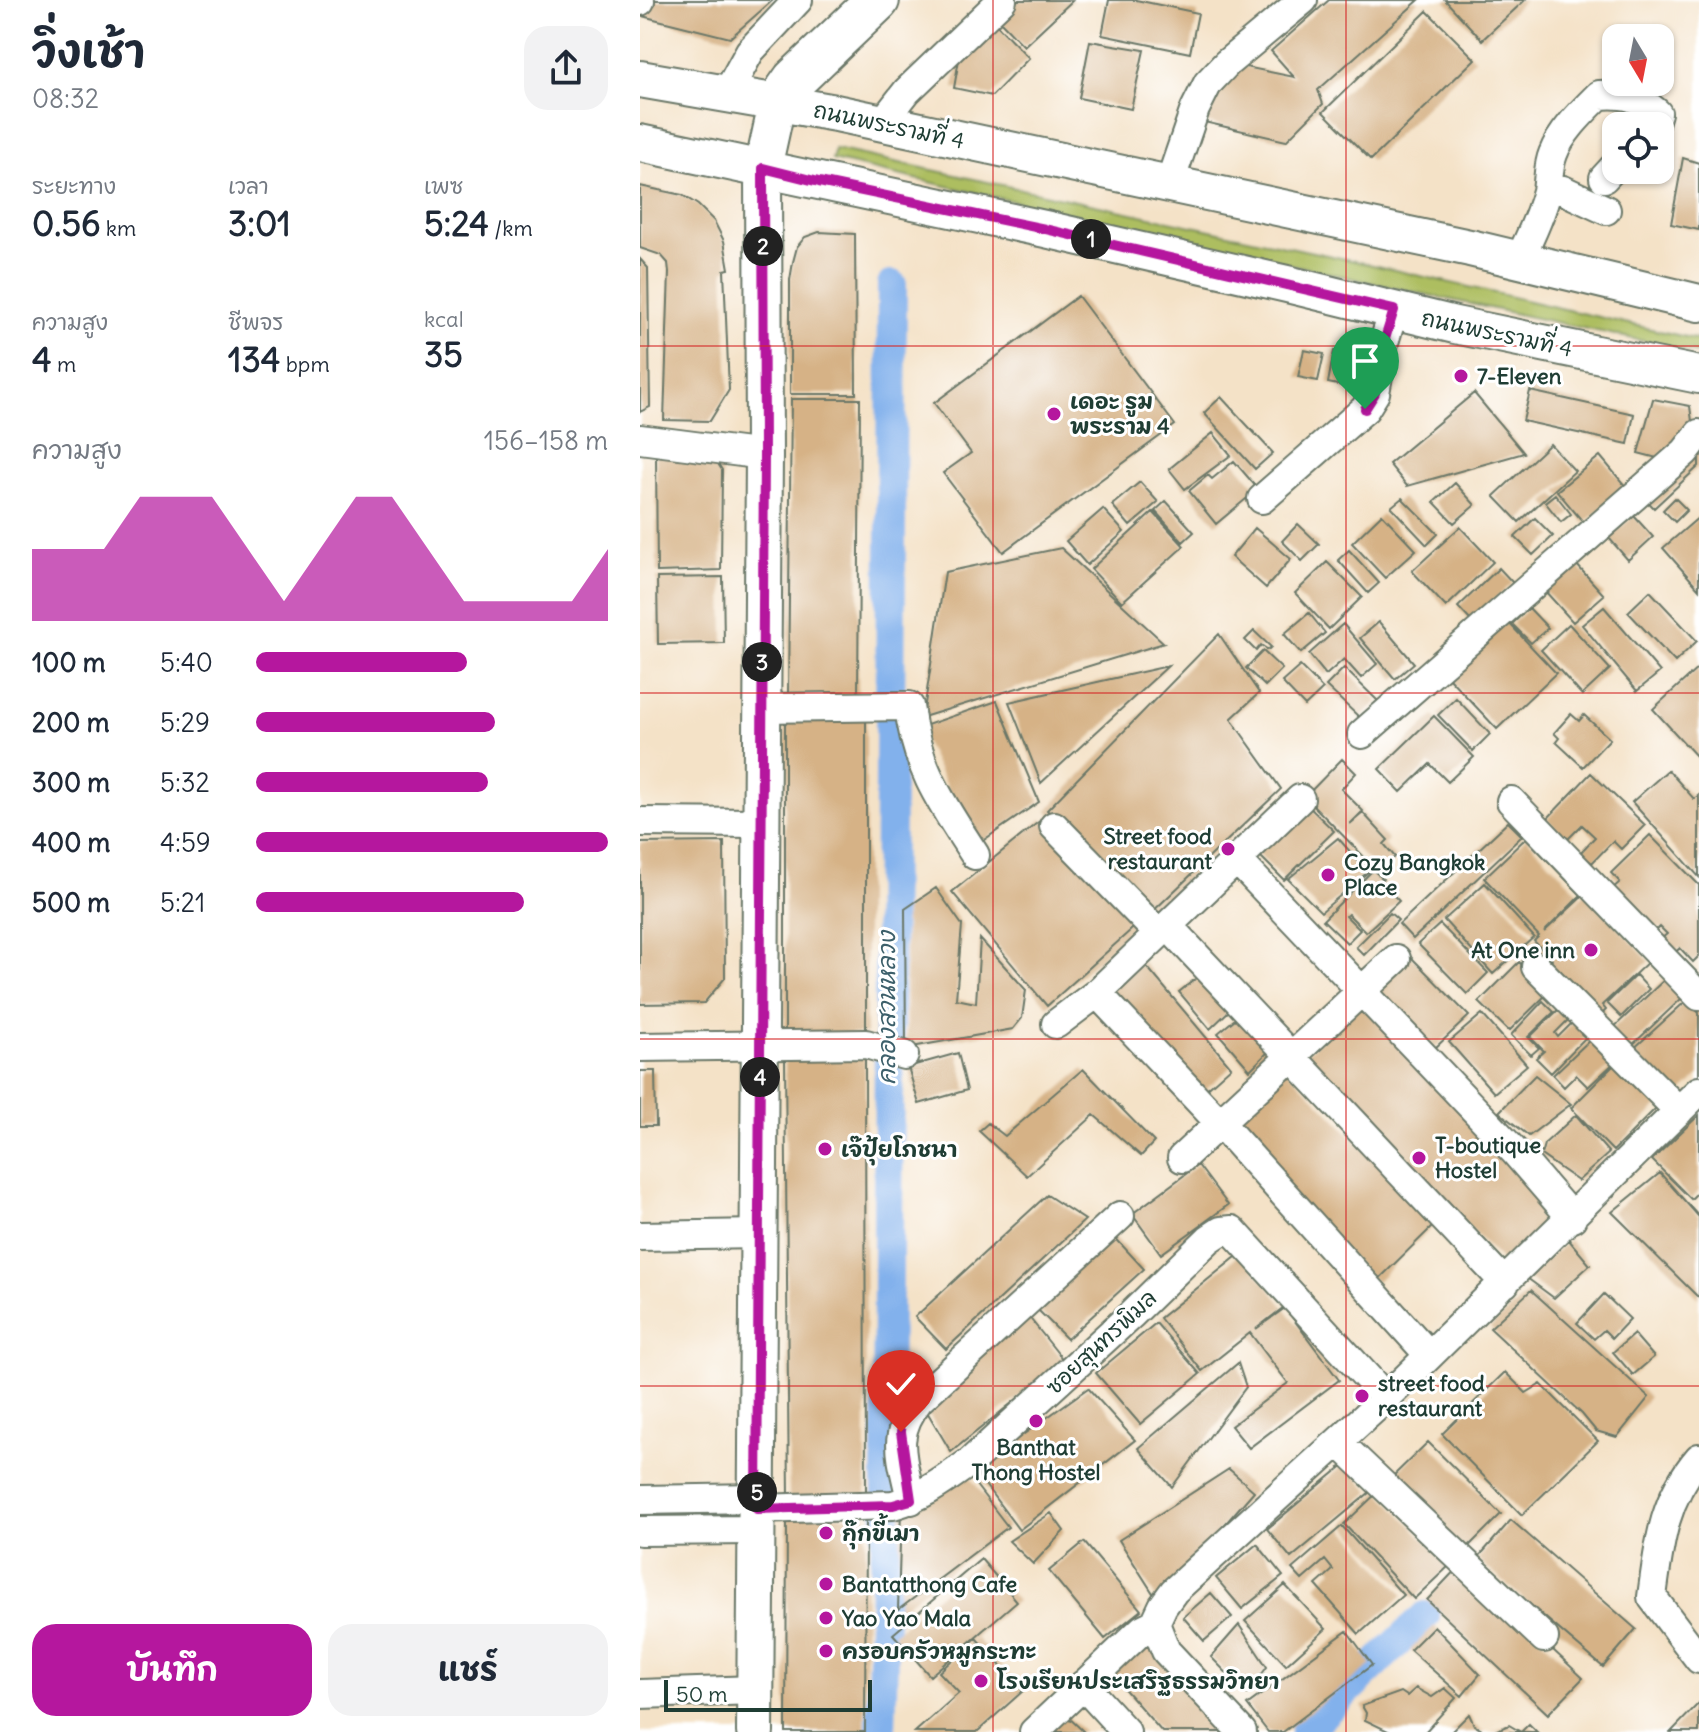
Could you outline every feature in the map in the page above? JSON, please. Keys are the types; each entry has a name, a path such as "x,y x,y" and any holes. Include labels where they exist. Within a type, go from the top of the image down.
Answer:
{"highway":[{"path":"777,104 794,80 878,0"}],"main road":[{"name":"ถนนพระรามที่ 4","path":"640,79 836,113 1519,260 1699,303"},
{"path":"755,1732 764,455 763,168 777,104"},
{"name":"ถนนพระรามที่ 4","path":"640,143 1075,236 1455,325 1699,375"}],"street":[{"path":"726,95 750,51 798,0"},
{"path":"882,123 907,91 1002,0"},
{"path":"1169,185 1195,109 1208,83 1227,63 1303,0"},
{"path":"1519,260 1536,225 1548,187 1547,176 1553,152 1581,113 1599,95 1617,94 1640,99 1656,112"},
{"path":"1548,187 1563,190 1606,210"},
{"path":"1262,499 1365,409 1375,393 1384,342 1394,310"},
{"path":"1362,734 1685,452 1699,434"},
{"path":"640,455 640,439 764,455"},
{"path":"762,708 909,706 913,737 933,790 975,855"},
{"path":"1056,1024 1097,993 1300,799"},
{"path":"1511,801 1699,996"},
{"path":"640,822 761,823"},
{"path":"1054,826 1292,1058 1505,1283"},
{"path":"1238,861 1515,1152 1572,1218"},
{"path":"1182,1158 1396,959"},
{"path":"1034,1732 1143,1629 1155,1623 1174,1591 1339,1443 1689,1101 1536,967"},
{"path":"1097,993 1219,1122 1429,1355"},
{"path":"640,1047 866,1044 904,1055"},
{"path":"902,1502 901,1432 905,1417 919,1400 1120,1216"},
{"name":"ซอยสุนทรพิมล","path":"757,1512 902,1502 970,1462 1221,1231 1232,1230 1386,1398"},
{"path":"640,1236 760,1234"},
{"path":"1339,1443 1544,1638"},
{"path":"1699,1458 1667,1509 1652,1597 1699,1659"},
{"path":"640,1500 757,1512"},
{"path":"640,1531 757,1512"},
{"path":"1155,1623 1166,1651 1242,1732"},
{"path":"1083,1685 1126,1732"},
{"path":"640,1694 755,1690"}],"green space":[{"path":"835,149 1364,263 1699,340 1699,353 1382,285 832,160"}],"building":[{"path":"647,0 773,0 730,38 642,16"},
{"path":"1018,0 1073,0 1024,46 998,19"},
{"path":"1109,0 1136,0 1198,13 1190,53 1102,35"},
{"path":"1329,0 1419,0 1318,90 1323,104 1286,141 1200,121 1207,97 1241,66 1294,77 1271,51"},
{"path":"1445,0 1525,0 1482,40"},
{"path":"1427,11 1475,59 1371,160 1323,112"},
{"path":"992,20 1029,58 992,96 954,88 961,48"},
{"path":"1090,41 1144,50 1131,109 1079,98"},
{"path":"1683,158 1699,163 1699,230 1671,224"},
{"path":"640,186 682,195 698,205 714,221 724,241 729,269 724,270 729,390 710,421 664,420 669,272 668,263 661,255 640,248"},
{"path":"819,232 855,234 856,394 790,394 790,280 793,262 797,247 805,237"},
{"path":"640,259 648,268 650,407 640,412"},
{"name":"เดอะ รูม พระราม 4","path":"1078,296 1175,425 1003,552 943,473 971,453 934,403"},
{"path":"1304,350 1324,354 1318,381 1298,377"},
{"path":"1334,351 1358,356 1352,388 1328,383"},
{"path":"1530,391 1634,414 1628,444 1523,421"},
{"path":"1474,393 1524,453 1407,486 1389,464"},
{"path":"1221,397 1273,453 1255,469 1204,413"},
{"path":"791,399 860,399 858,697 788,697"},
{"path":"1653,399 1690,406 1693,429 1657,458 1638,453"},
{"path":"1213,433 1231,455 1185,489 1169,469"},
{"path":"1550,444 1575,471 1519,522 1494,496"},
{"path":"1699,449 1699,466 1654,508 1641,494"},
{"path":"656,454 713,456 722,470 721,570 657,572"},
{"path":"1600,456 1627,488 1584,523 1557,491"},
{"path":"1234,461 1258,489 1216,524 1189,491 1208,475 1212,479"},
{"path":"1140,482 1158,502 1130,526 1112,505"},
{"path":"1455,483 1475,505 1454,523 1434,502"},
{"path":"1555,494 1571,514 1561,522 1545,502"},
{"path":"1402,498 1438,534 1427,545 1391,507"},
{"path":"1675,498 1687,510 1675,522 1663,510"},
{"path":"1166,501 1194,532 1183,542 1155,511"},
{"path":"1103,509 1124,532 1087,565 1066,541"},
{"path":"1153,512 1184,546 1122,602 1091,569"},
{"path":"1382,514 1416,550 1385,578 1352,543"},
{"path":"1634,516 1653,537 1628,560 1609,538"},
{"path":"1699,517 1699,589 1663,548"},
{"path":"1535,518 1553,536 1533,555 1515,537"},
{"path":"1298,524 1319,544 1302,561 1282,541"},
{"path":"1460,527 1493,562 1446,607 1412,571"},
{"path":"1255,528 1291,559 1266,588 1231,557"},
{"path":"1061,548 1164,643 923,717 945,572"},
{"path":"1349,550 1379,583 1368,593 1338,560"},
{"path":"1327,562 1362,597 1329,629 1295,593"},
{"path":"1576,564 1604,595 1573,622 1545,591"},
{"path":"1499,568 1513,583 1471,621 1458,607"},
{"path":"723,577 724,643 658,644 657,578"},
{"path":"1650,591 1697,641 1675,662 1628,612"},
{"path":"1604,607 1660,672 1637,691 1582,625"},
{"path":"1529,608 1548,628 1531,643 1512,624"},
{"path":"1309,613 1325,633 1301,653 1284,634"},
{"path":"1507,621 1556,673 1497,729 1448,677"},
{"path":"1379,622 1414,663 1395,679 1360,638"},
{"path":"1343,624 1377,664 1361,678 1344,659 1326,675 1309,654"},
{"path":"1569,624 1610,669 1582,695 1541,650"},
{"path":"1254,631 1271,647 1268,650 1261,645 1256,651 1245,640"},
{"path":"1219,634 1259,693 1231,719 1281,789 1148,916 1047,810"},
{"path":"1263,651 1282,669 1265,686 1246,668"},
{"path":"1168,666 1041,783 1009,702"},
{"path":"1300,666 1323,689 1305,706 1282,682"},
{"path":"1699,667 1699,756 1697,757 1653,709"},
{"path":"1344,668 1378,701 1360,718 1326,686"},
{"path":"1456,698 1490,734 1473,751 1438,715"},
{"path":"997,701 1039,802 975,846 918,728"},
{"path":"1571,714 1579,721 1584,715 1610,739 1583,767 1556,742 1559,738 1554,733"},
{"path":"866,716 866,1034 785,1034 785,717"},
{"path":"1434,716 1474,757 1448,782 1430,764 1401,792 1379,769"},
{"path":"1342,759 1356,773 1341,789 1363,811 1350,824 1363,813 1388,840 1384,844 1395,857 1379,872 1305,797"},
{"path":"1668,770 1694,799 1699,795 1699,877 1632,802"},
{"path":"1591,773 1645,825 1621,849 1613,841 1592,863 1580,853 1595,837 1582,825 1568,839 1547,819"},
{"path":"1303,801 1334,831 1284,880 1254,850"},
{"path":"1042,819 1142,920 1047,1006 952,892"},
{"path":"1508,822 1522,836 1413,939 1399,924"},
{"path":"1650,835 1699,885 1699,956 1693,962 1680,948 1670,957 1656,943 1667,934 1660,927 1653,934 1611,890 1620,882 1611,873"},
{"name":"Cozy Bangkok Place","path":"1338,838 1368,872 1321,912 1288,879"},
{"name":"At One inn","path":"1526,838 1581,895 1544,932 1586,893 1649,961 1602,1005 1606,1010 1596,1020 1547,968 1552,960 1534,941 1539,936 1484,878"},
{"path":"724,842 725,978 704,1003 640,1004 640,843"},
{"path":"1373,870 1383,879 1368,894 1382,883 1399,901 1366,932 1348,914 1346,916 1360,930 1347,943 1323,920"},
{"path":"1485,883 1534,937 1493,974 1444,920"},
{"path":"936,888 962,925 956,999 976,1003 980,939 1026,990 1022,1018 1013,1029 906,1048 905,909"},
{"path":"1390,913 1398,920 1364,955 1356,947"},
{"path":"1440,924 1488,973 1467,994 1418,944"},
{"path":"1408,954 1469,1016 1435,1048 1374,985"},
{"path":"1143,962 1231,1067 1203,1092 1110,990"},
{"path":"1519,962 1549,992 1509,1031 1479,1002"},
{"path":"1200,975 1231,1009 1210,1029 1179,992"},
{"path":"1636,975 1649,989 1621,1017 1607,1003"},
{"path":"1665,979 1682,998 1628,1049 1611,1030"},
{"path":"1687,1000 1699,1013 1699,1076 1675,1098 1631,1051"},
{"path":"1543,1001 1554,1012 1528,1037 1539,1048 1531,1055 1511,1035"},
{"path":"1361,1002 1556,1213 1504,1263 1304,1056"},
{"path":"1560,1008 1570,1018 1555,1033 1558,1037 1574,1021 1588,1035 1551,1073 1536,1058 1544,1051 1530,1037"},
{"path":"1482,1014 1527,1065 1494,1093 1449,1042"},
{"path":"1240,1015 1270,1050 1250,1070 1218,1033"},
{"path":"1593,1037 1616,1061 1588,1087 1576,1075 1564,1087 1553,1075"},
{"path":"958,1053 967,1090 919,1104 908,1067"},
{"path":"785,1056 865,1056 866,1499 789,1500"},
{"path":"1619,1060 1661,1103 1613,1151 1571,1108"},
{"path":"1283,1066 1437,1222 1376,1282 1222,1125"},
{"path":"1083,1069 1154,1142 1141,1156 1094,1115 1027,1176 979,1131 988,1123 1005,1136"},
{"path":"640,1071 655,1071 656,1126 640,1126"},
{"path":"1535,1075 1571,1104 1529,1136 1499,1112"},
{"path":"1576,1115 1609,1153 1578,1181 1541,1155 1544,1144"},
{"path":"1699,1115 1699,1191 1691,1199 1652,1160"},
{"path":"1198,1165 1228,1205 1161,1254 1132,1214"},
{"path":"1660,1173 1699,1217 1699,1298 1612,1212"},
{"path":"1047,1195 1085,1220 946,1349 915,1317"},
{"path":"1108,1230 1144,1269 1067,1339 1030,1302"},
{"path":"1569,1240 1590,1265 1554,1298 1527,1278"},
{"path":"1241,1253 1284,1307 1256,1329 1285,1308 1339,1380 1249,1448 1231,1426 1288,1383 1250,1333 1202,1371 1160,1318"},
{"path":"1531,1290 1649,1397 1617,1437 1596,1431 1582,1414 1490,1328"},
{"path":"1604,1294 1630,1319 1612,1338 1604,1330 1594,1339 1577,1323"},
{"path":"1024,1311 1064,1361 951,1452 923,1405"},
{"path":"1156,1323 1200,1374 1140,1424 1096,1373"},
{"path":"1634,1334 1654,1357 1633,1375 1613,1352"},
{"path":"1238,1363 1246,1387 1172,1487 1138,1448"},
{"path":"1505,1372 1526,1393 1541,1384 1598,1441 1522,1515 1442,1434"},
{"path":"1088,1388 1135,1440 1019,1530 974,1470"},
{"path":"1428,1442 1501,1514 1462,1553 1389,1480"},
{"path":"1346,1463 1370,1492 1291,1558 1267,1529"},
{"path":"1229,1469 1254,1491 1158,1601 1119,1540"},
{"path":"969,1476 1008,1527 898,1610 901,1510"},
{"path":"1379,1491 1449,1566 1414,1599 1344,1524"},
{"path":"1051,1513 1064,1531 1033,1564 1009,1541"},
{"path":"787,1516 866,1516 865,1732 786,1732"},
{"path":"1511,1520 1636,1629 1603,1667 1477,1559"},
{"path":"1342,1526 1403,1595 1359,1634 1316,1585 1333,1570 1325,1560 1302,1580 1292,1569"},
{"path":"1084,1542 1141,1610 1105,1639 1049,1571"},
{"path":"1257,1544 1283,1576 1242,1609 1216,1578"},
{"path":"981,1559 1017,1601 930,1676 893,1634"},
{"path":"1461,1564 1583,1678 1548,1714 1427,1600"},
{"path":"1285,1585 1326,1629 1286,1665 1245,1621"},
{"path":"1211,1593 1232,1617 1204,1641 1183,1617"},
{"path":"1239,1625 1267,1667 1247,1694 1211,1657"},
{"path":"1434,1626 1480,1674 1462,1696 1410,1650"},
{"path":"1149,1628 1235,1732 1162,1732 1106,1668"},
{"path":"1347,1631 1372,1665 1283,1732 1268,1732 1247,1705"},
{"name":"โรงเรียนประเสริฐธรรมวิทยา","path":"976,1638 1023,1691 977,1732 915,1732 959,1693 939,1672"},
{"path":"1416,1688 1432,1697 1445,1688 1456,1698 1425,1732 1390,1732 1365,1720 1366,1713 1362,1706 1401,1692 1407,1696"},
{"path":"1699,1703 1699,1732 1671,1732"},
{"path":"1065,1714 1084,1732 1047,1732"},
{"path":"1469,1714 1474,1725 1485,1732 1451,1732"},
{"path":"1529,1724 1537,1732 1521,1732"},
{"path":"1509,1725 1521,1732 1492,1732"}],"waterway":[{"name":"คลองสวนหลวง","path":"881,1732 887,1505 892,285"},
{"path":"1305,1732 1425,1616"}],"place":[{"name":"7-Eleven","path":"1461,376"},
{"name":"เดอะ รูม พระราม 4","path":"1054,414"},
{"name":"Street food restaurant","path":"1228,849"},
{"name":"Cozy Bangkok Place","path":"1328,875"},
{"name":"At One inn","path":"1591,950"},
{"name":"เจ๊ปุ้ยโภชนา","path":"825,1149"},
{"name":"T-boutique Hostel","path":"1419,1158"},
{"name":"street food restaurant","path":"1362,1396"},
{"name":"Banthat Thong Hostel","path":"1036,1421"},
{"name":"กุ๊กขี้เมา","path":"826,1533"},
{"name":"Bantatthong Cafe","path":"826,1584"},
{"name":"Yao Yao Mala","path":"826,1618"},
{"name":"ครอบครัวหมูกระทะ","path":"826,1651"},
{"name":"โรงเรียนประเสริฐธรรมวิทยา","path":"981,1681"}],"route":[{"path":"901,1432 911,1500 893,1505 757,1509 763,168 1045,229 1394,310 1384,342 1375,393 1365,409"}]}
